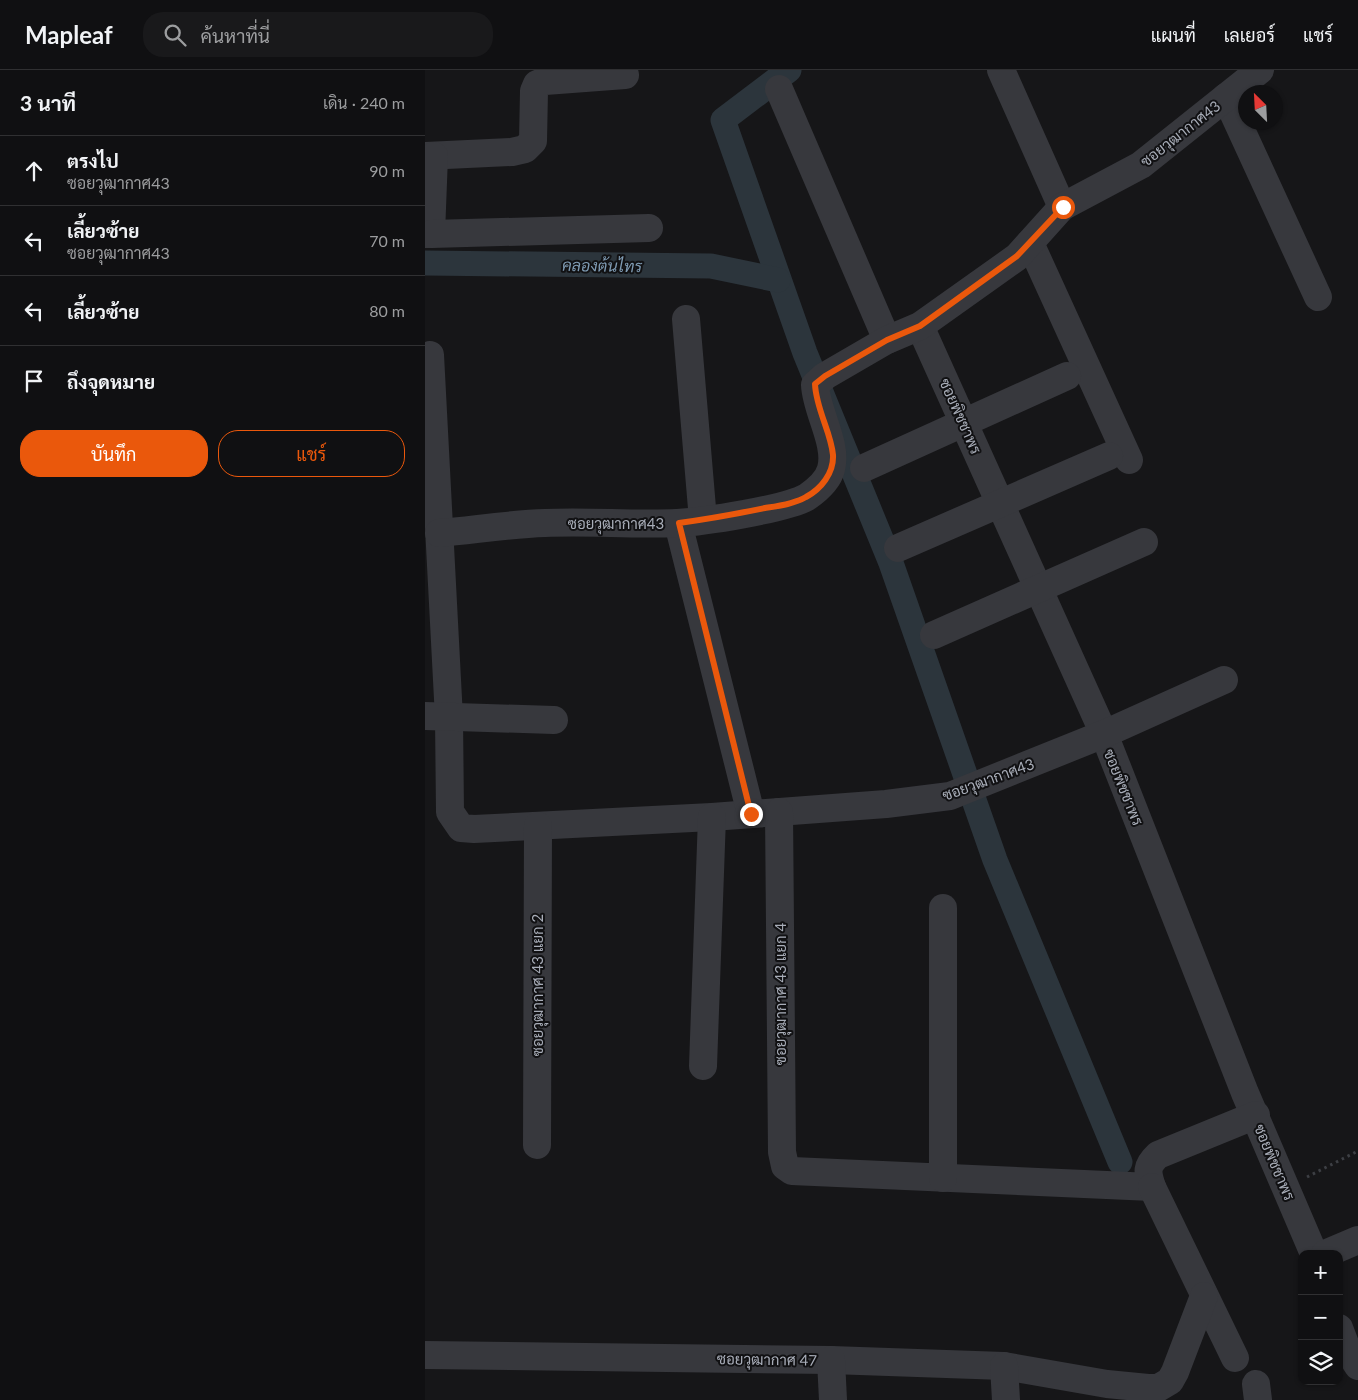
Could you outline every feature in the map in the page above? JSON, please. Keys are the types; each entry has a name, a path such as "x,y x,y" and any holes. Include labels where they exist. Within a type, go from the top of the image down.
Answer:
{"street":[{"path":"1001,70 1063,207"},
{"name":"ซอยวุฒากาศ43","path":"439,533 544,523 691,521 785,504 806,497 824,483 831,470 833,454 815,396 820,380 887,340 920,326 1017,256 1063,207 1141,165 1260,70"},
{"path":"625,75 545,81 537,84 534,91 533,141 525,149 512,152 429,156 428,234 649,228"},
{"path":"779,89 887,340"},
{"path":"1226,98 1318,297"},
{"path":"898,548 1000,504 1119,458 1030,243"},
{"path":"687,319 691,521 751,814"},
{"name":"ซอยพิชชาพร","path":"920,326 1104,734 1255,1115 1312,1250"},
{"name":"ซอยวุฒากาศ43","path":"430,355 439,533 437,717 450,812 461,828 712,817 887,804 949,796 1104,734 1224,680"},
{"path":"864,468 1067,376"},
{"path":"934,636 1144,542"},
{"path":"437,717 554,720"},
{"name":"ซอยวุฒากาศ 43 แยก 4","path":"779,812 782,1152 785,1166 792,1172 943,1178"},
{"path":"703,1066 712,817"},
{"name":"ซอยวุฒากาศ 43 แยก 2","path":"537,1145 538,826"},
{"path":"943,908 943,1178 1152,1187"},
{"path":"1235,1358 1147,1173 1149,1163 1158,1156 1255,1115"},
{"path":"1334,1250 1358,1240"},
{"name":"ซอยวุฒากาศ 47","path":"425,1355 831,1360 1004,1366 1108,1392 1158,1388 1170,1381 1204,1296"},
{"path":"1343,1338 1347,1349 1358,1366"},
{"path":"831,1360 833,1400"},
{"path":"1004,1366 1006,1400"}],"path":[{"path":"1300,1181 1358,1151"}],"waterway":[{"path":"789,70 723,120 805,353 891,563 995,860 1120,1162"},
{"name":"คลองต้นไทร","path":"425,263 711,266 778,280"}],"route":[{"path":"751,814 679,523 724,517 785,504 806,497 824,483 831,470 833,454 815,396 815,384 825,376 887,340 920,326 1017,256 1063,207"}]}
